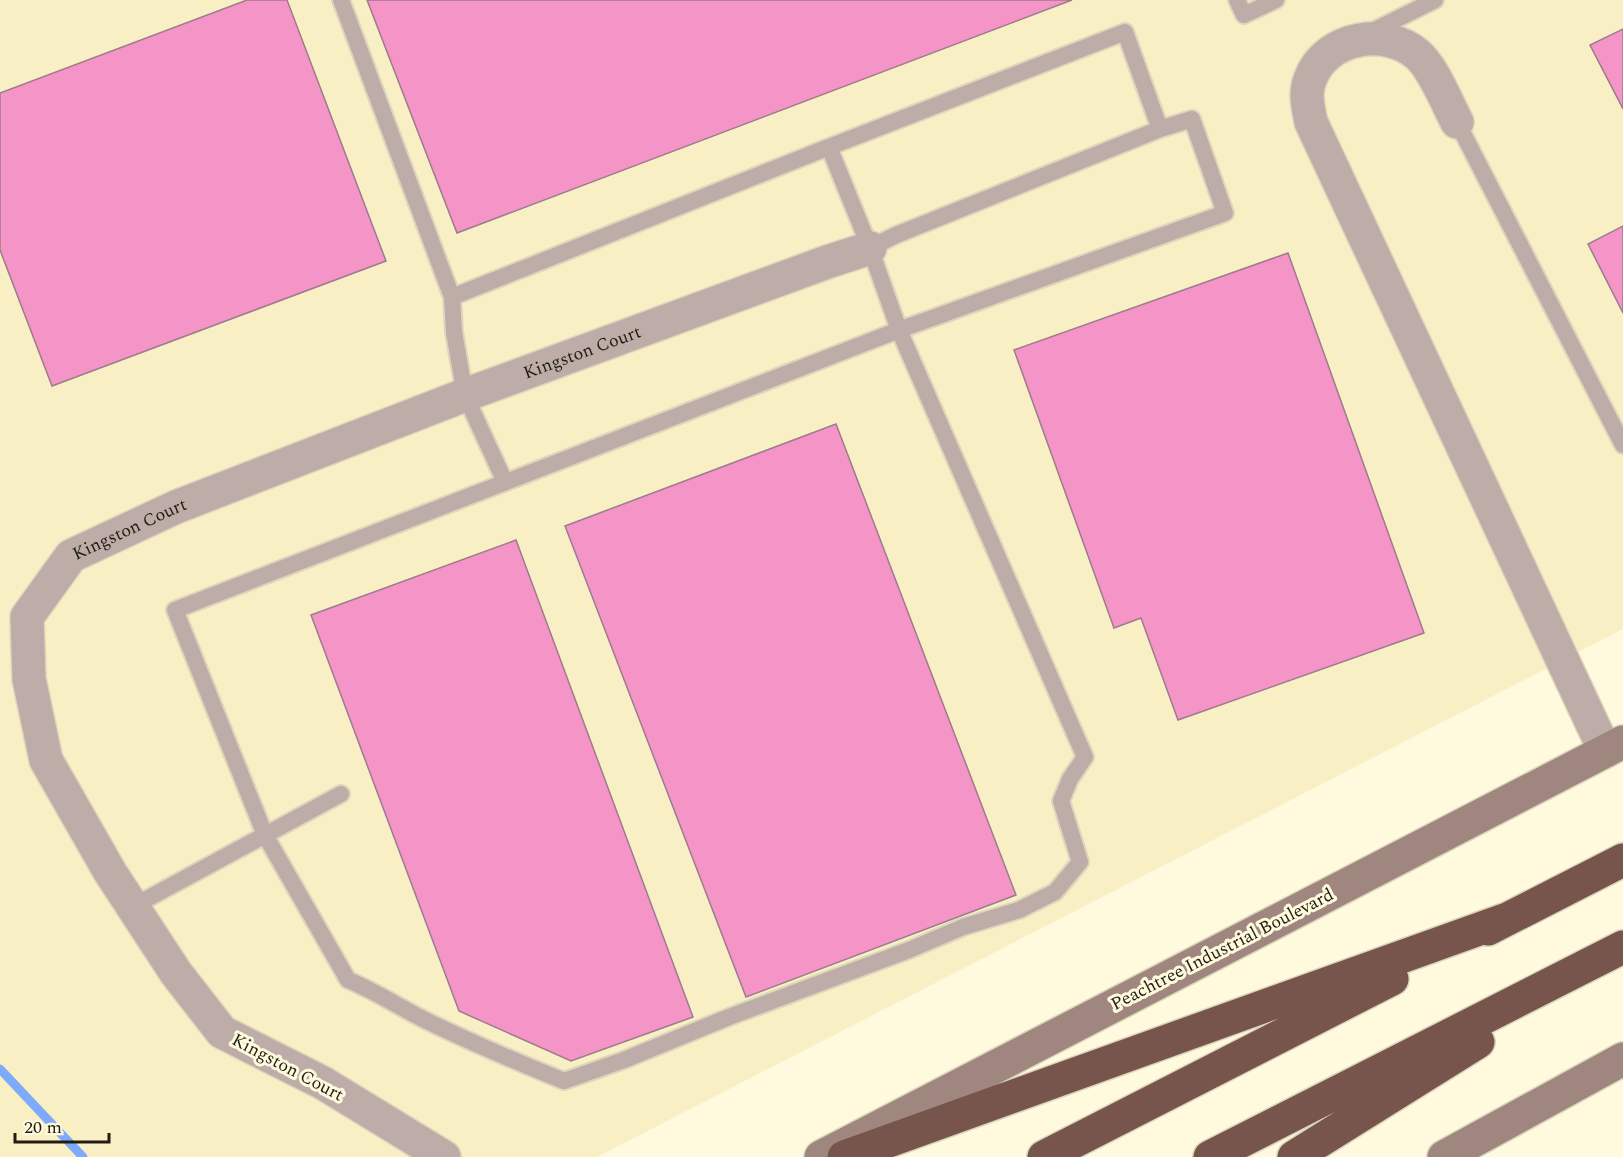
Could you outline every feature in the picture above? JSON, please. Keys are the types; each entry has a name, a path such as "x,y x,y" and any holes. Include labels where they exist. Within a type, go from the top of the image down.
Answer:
{"highway":[{"path":"1044,1157 1623,860"},
{"path":"844,1157 1507,919"},
{"path":"1210,1157 1623,947"},
{"path":"1294,1157 1623,951"}],"main road":[{"name":"Peachtree Industrial Boulevard","path":"821,1157 1614,747"},
{"path":"1444,1157 1623,1059"}],"street":[{"path":"1457,122 1429,69 1417,54 1400,44 1379,39 1356,40 1335,47 1310,77 1306,99 1311,122 1614,747"},
{"name":"Kingston Court","path":"444,1157 323,1083 222,1032 176,973 110,872 46,760 29,679 27,617 71,556 176,507 465,396 870,248"}],"lane":[{"path":"341,0 453,297 454,332 465,396 505,482"},
{"path":"1237,0 1244,15 1276,0"},
{"path":"1356,40 1436,0"},
{"path":"453,297 1125,32 1160,129"},
{"path":"829,147 870,248 899,330 1085,757 1070,778 1061,801 1080,862 1055,892 1019,910 963,927 909,950 564,1081 424,1019 348,980 265,835 175,610 899,330 1225,213 1192,119 1160,129 896,235 870,248"},
{"path":"1457,122 1623,445"},
{"path":"132,907 341,794"}],"shaded area":[{"path":"0,0 1623,0 1623,629 597,1157 0,1157"}],"building":[{"path":"247,0 287,0 386,261 52,386 0,250 0,93"},
{"path":"367,0 1072,0 457,233"},
{"path":"1623,29 1623,109 1590,45"},
{"path":"1623,226 1623,313 1588,244"},
{"path":"1288,253 1424,633 1178,720 1141,618 1114,628 1014,350"},
{"path":"836,424 1016,895 746,997 565,526"},
{"path":"516,540 693,1017 571,1061 459,1011 311,615"}],"waterway":[{"path":"0,1069 83,1157"}]}
